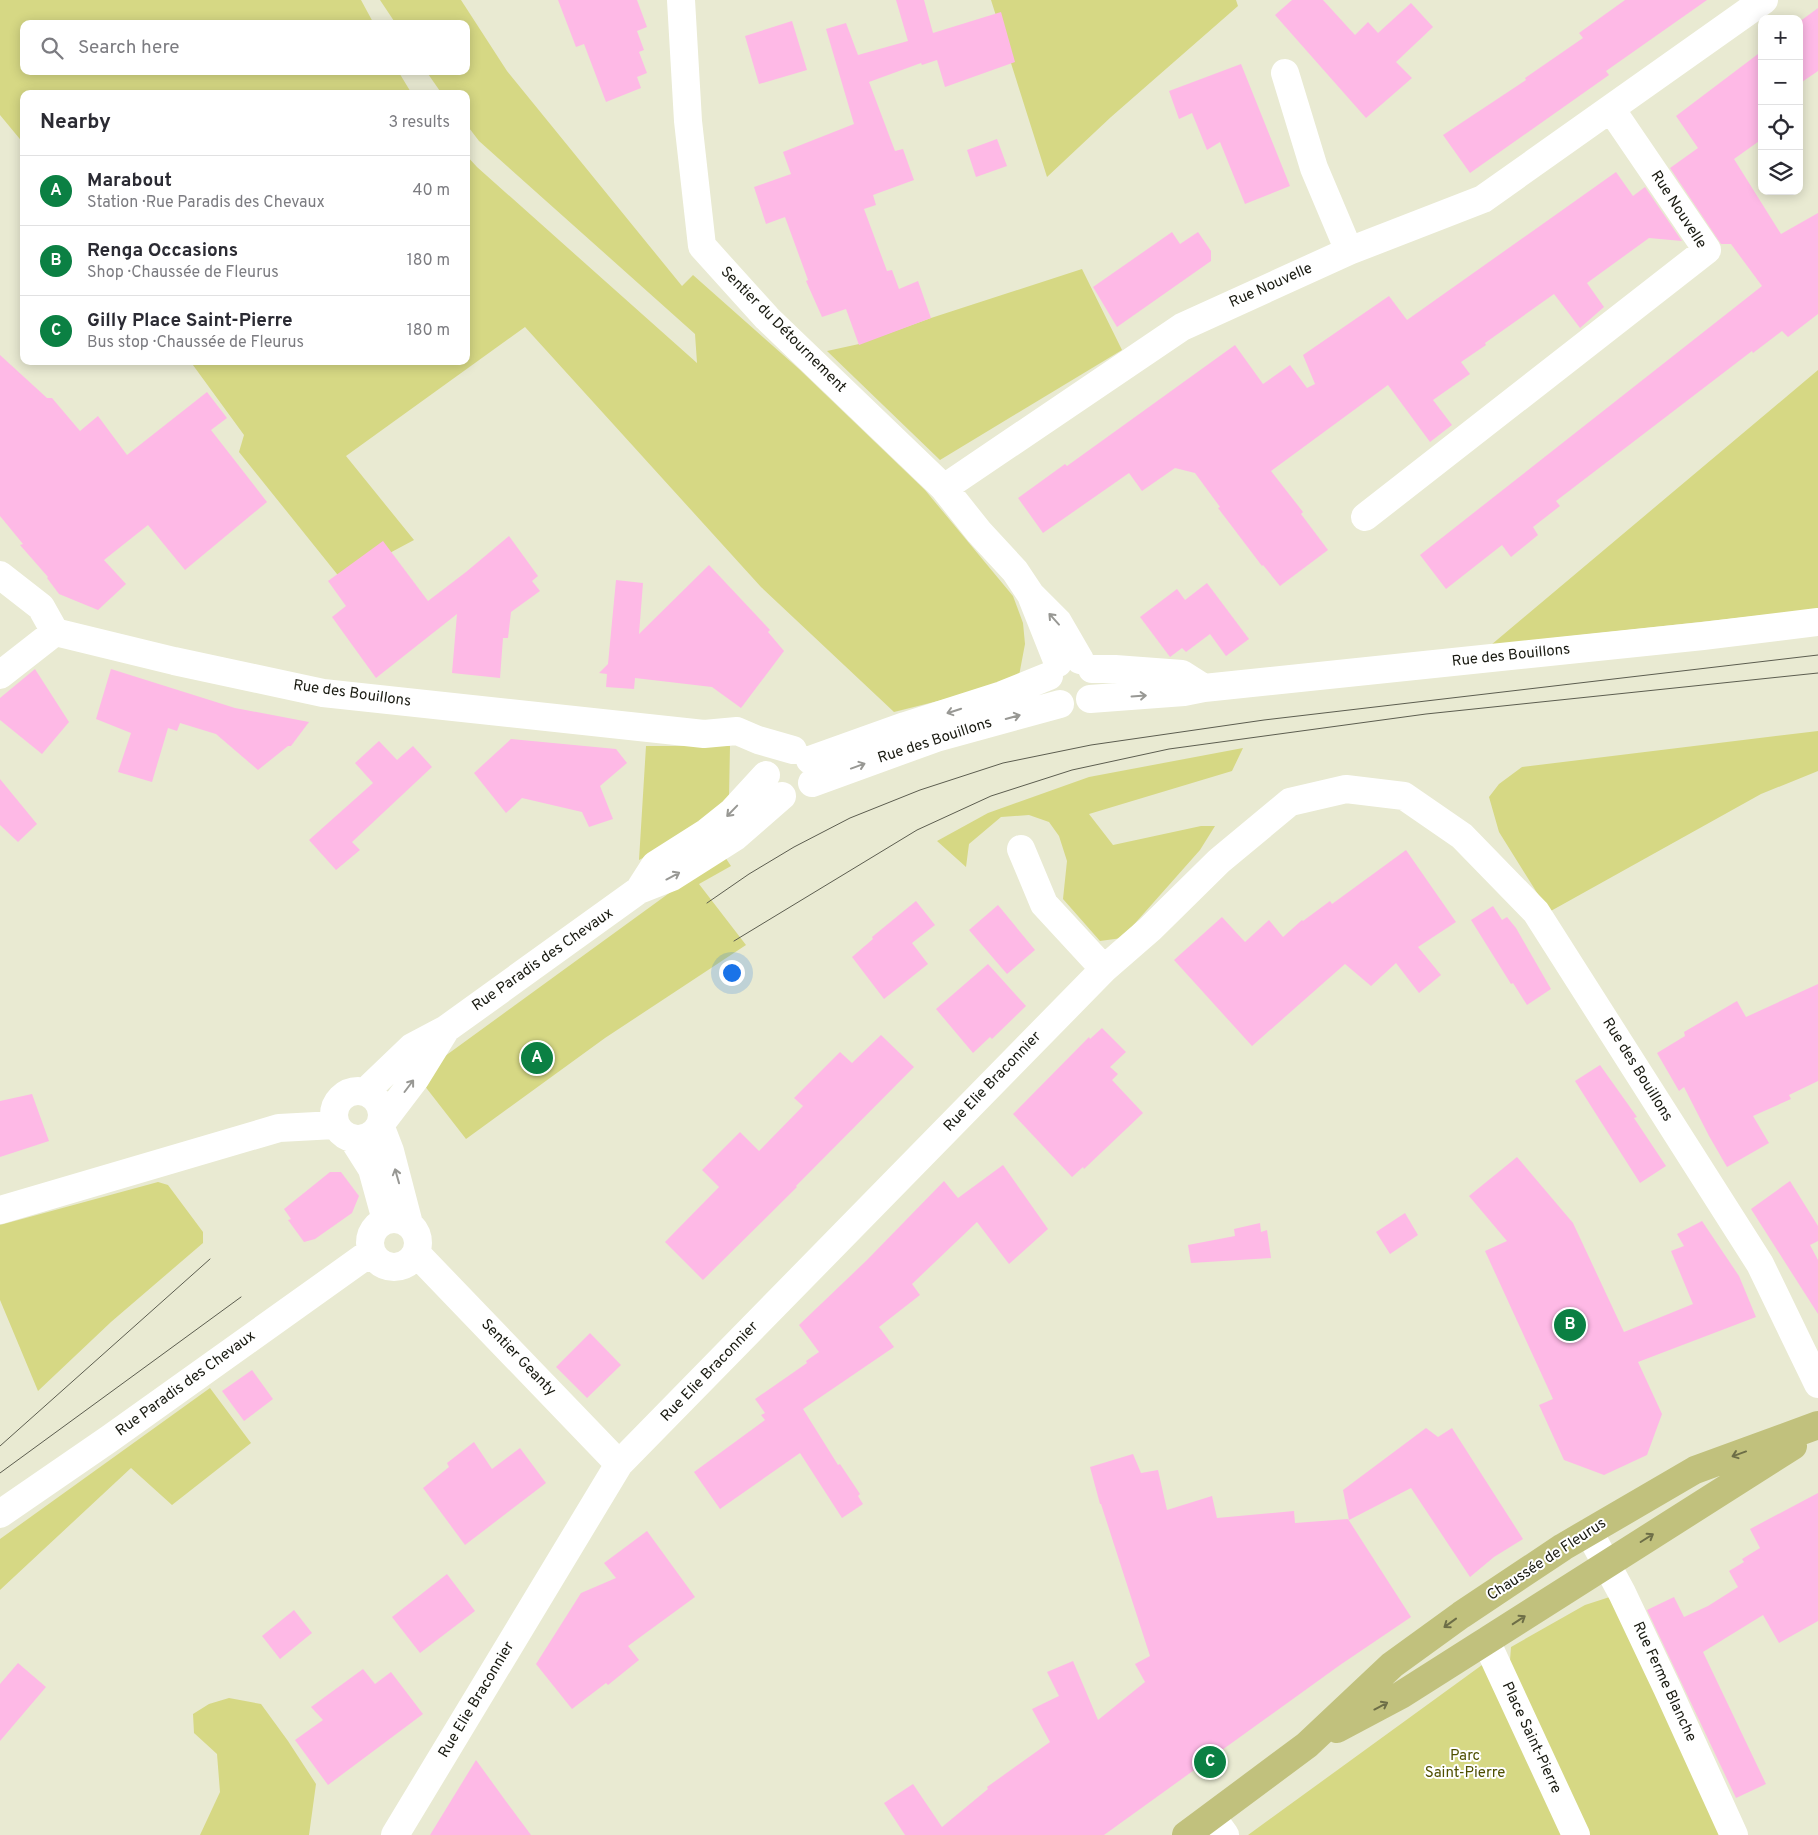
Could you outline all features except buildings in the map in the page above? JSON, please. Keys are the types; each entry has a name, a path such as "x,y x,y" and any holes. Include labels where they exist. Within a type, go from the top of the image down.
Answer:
{"main road":[{"name":"Chaussée de Fleurus","path":"1186,1835 1219,1826 1392,1665 1563,1547 1695,1470 1818,1425"},
{"name":"Chaussée de Fleurus","path":"1308,1745 1401,1695 1818,1430"}],"street":[{"name":"Sentier du Détournement","path":"681,0 688,121 702,246 767,318 944,488 979,532 1015,571 1032,595 1058,622 1070,667"},
{"name":"Rue Nouvelle","path":"944,488 1182,327 1349,251 1483,199 1764,0"},
{"path":"1285,73 1314,168 1349,251"},
{"name":"Rue Nouvelle","path":"1365,517 1707,250 1611,109"},
{"path":"0,575 41,607 55,632 0,675"},
{"name":"Rue des Bouillons","path":"1090,699 1184,692 1204,688 1684,638 1818,622"},
{"name":"Rue des Bouillons","path":"55,632 174,661 322,693 704,734 737,731 805,764 936,738 1060,704"},
{"path":"1070,667 1096,676 1095,692 1090,699 1076,707 1068,707 1054,699 1048,684 1070,667"},
{"name":"Rue des Bouillons","path":"805,764 904,726 1002,695 1070,667 1182,674 1204,688"},
{"name":"Rue des Bouillons","path":"704,734 736,748 766,770"},
{"name":"Rue Paradis des Chevaux","path":"639,890 655,865 707,832 732,812 766,770 775,754 782,750 805,764"},
{"path":"766,770 771,789 782,796 794,798 808,790 805,764"},
{"name":"Rue Elie Braconnier","path":"395,1835 620,1464 1104,969 1150,929 1219,861 1290,802 1346,789 1404,796"},
{"name":"Rue Paradis des Chevaux","path":"365,1092 412,1047 446,1029 639,890 672,877 735,838 782,796"},
{"name":"Rue des Bouillons","path":"1404,796 1462,836 1536,912 1760,1264 1818,1384"},
{"path":"1021,849 1044,904 1104,969"},
{"name":"Rue Paradis des Chevaux","path":"380,1125 415,1079 446,1029"},
{"path":"0,1210 279,1128 344,1132 369,1137 380,1125 382,1117 378,1101 365,1092 350,1092 337,1102 333,1117 344,1132 372,1169 397,1222"},
{"path":"380,1125 390,1151 397,1222"},
{"path":"397,1222 414,1229 418,1245 412,1259 405,1264 389,1267 375,1259 371,1252 370,1237 376,1227 397,1222"},
{"name":"Rue Paradis des Chevaux","path":"0,1514 109,1439 371,1252"},
{"name":"Sentier Geanty","path":"416,1252 620,1464"},
{"name":"Rue Ferme Blanche","path":"1589,1532 1622,1593 1734,1835"},
{"name":"Place Saint-Pierre","path":"1486,1641 1576,1835"}],"green space":[{"path":"0,0 361,0 372,20 20,20 20,75 400,75 410,90 20,90 20,139 0,115"},
{"path":"380,0 461,0 507,71 682,286 693,275 799,369 925,490 1013,596 1023,623 1025,644 1018,681 894,712 761,587 525,327 346,456 414,540 341,579 239,452 244,435 193,365 470,365 470,159 697,363 695,334 479,141 470,129 470,90 439,90 429,75 470,75 470,20 393,20"},
{"path":"991,0 1236,0 1238,6 1111,117 1047,177"},
{"path":"1082,269 1122,350 940,460 827,351 859,344 931,318"},
{"path":"1818,370 1818,609 1491,645"},
{"path":"1818,731 1818,771 1761,794 1549,912 1499,832 1489,797 1499,784 1522,767"},
{"path":"646,746 730,746 729,797 715,822 639,860"},
{"path":"1243,748 1232,771 1089,814 1113,845 1201,826 1215,826 1200,850 1122,938 1100,941 1063,899 1067,861 1059,836 1049,822 1029,815 1001,817 969,844 966,867 937,841 988,813 1089,777"},
{"path":"723,854 731,866 699,884 746,945 605,1038 466,1139 424,1085 430,1067"},
{"path":"158,1182 168,1185 203,1232 203,1243 111,1322 38,1391 0,1300 0,1225"},
{"path":"210,1388 251,1443 172,1505 131,1468 0,1590 0,1539"},
{"name":"Parc Saint-Pierre","path":"1622,1593 1727,1835 1248,1835 1482,1665 1508,1688 1511,1647 1585,1605"},
{"path":"229,1698 261,1704 316,1784 309,1835 200,1835 220,1792 217,1754 194,1733 193,1714 209,1704"}],"tram line":[{"path":"707,903 749,874 794,847 850,818 920,790 1003,763 1091,745 1264,720 1818,655"},
{"path":"734,941 917,830 991,796 1072,770 1169,749 1426,714 1818,673"},
{"path":"0,1446 210,1259"},
{"path":"0,1473 241,1297"}],"place":[{"name":"Marabout","path":"537,1058"},
{"name":"Renga Occasions","path":"1570,1325"},
{"name":"Gilly Place Saint-Pierre","path":"1210,1762"}]}
